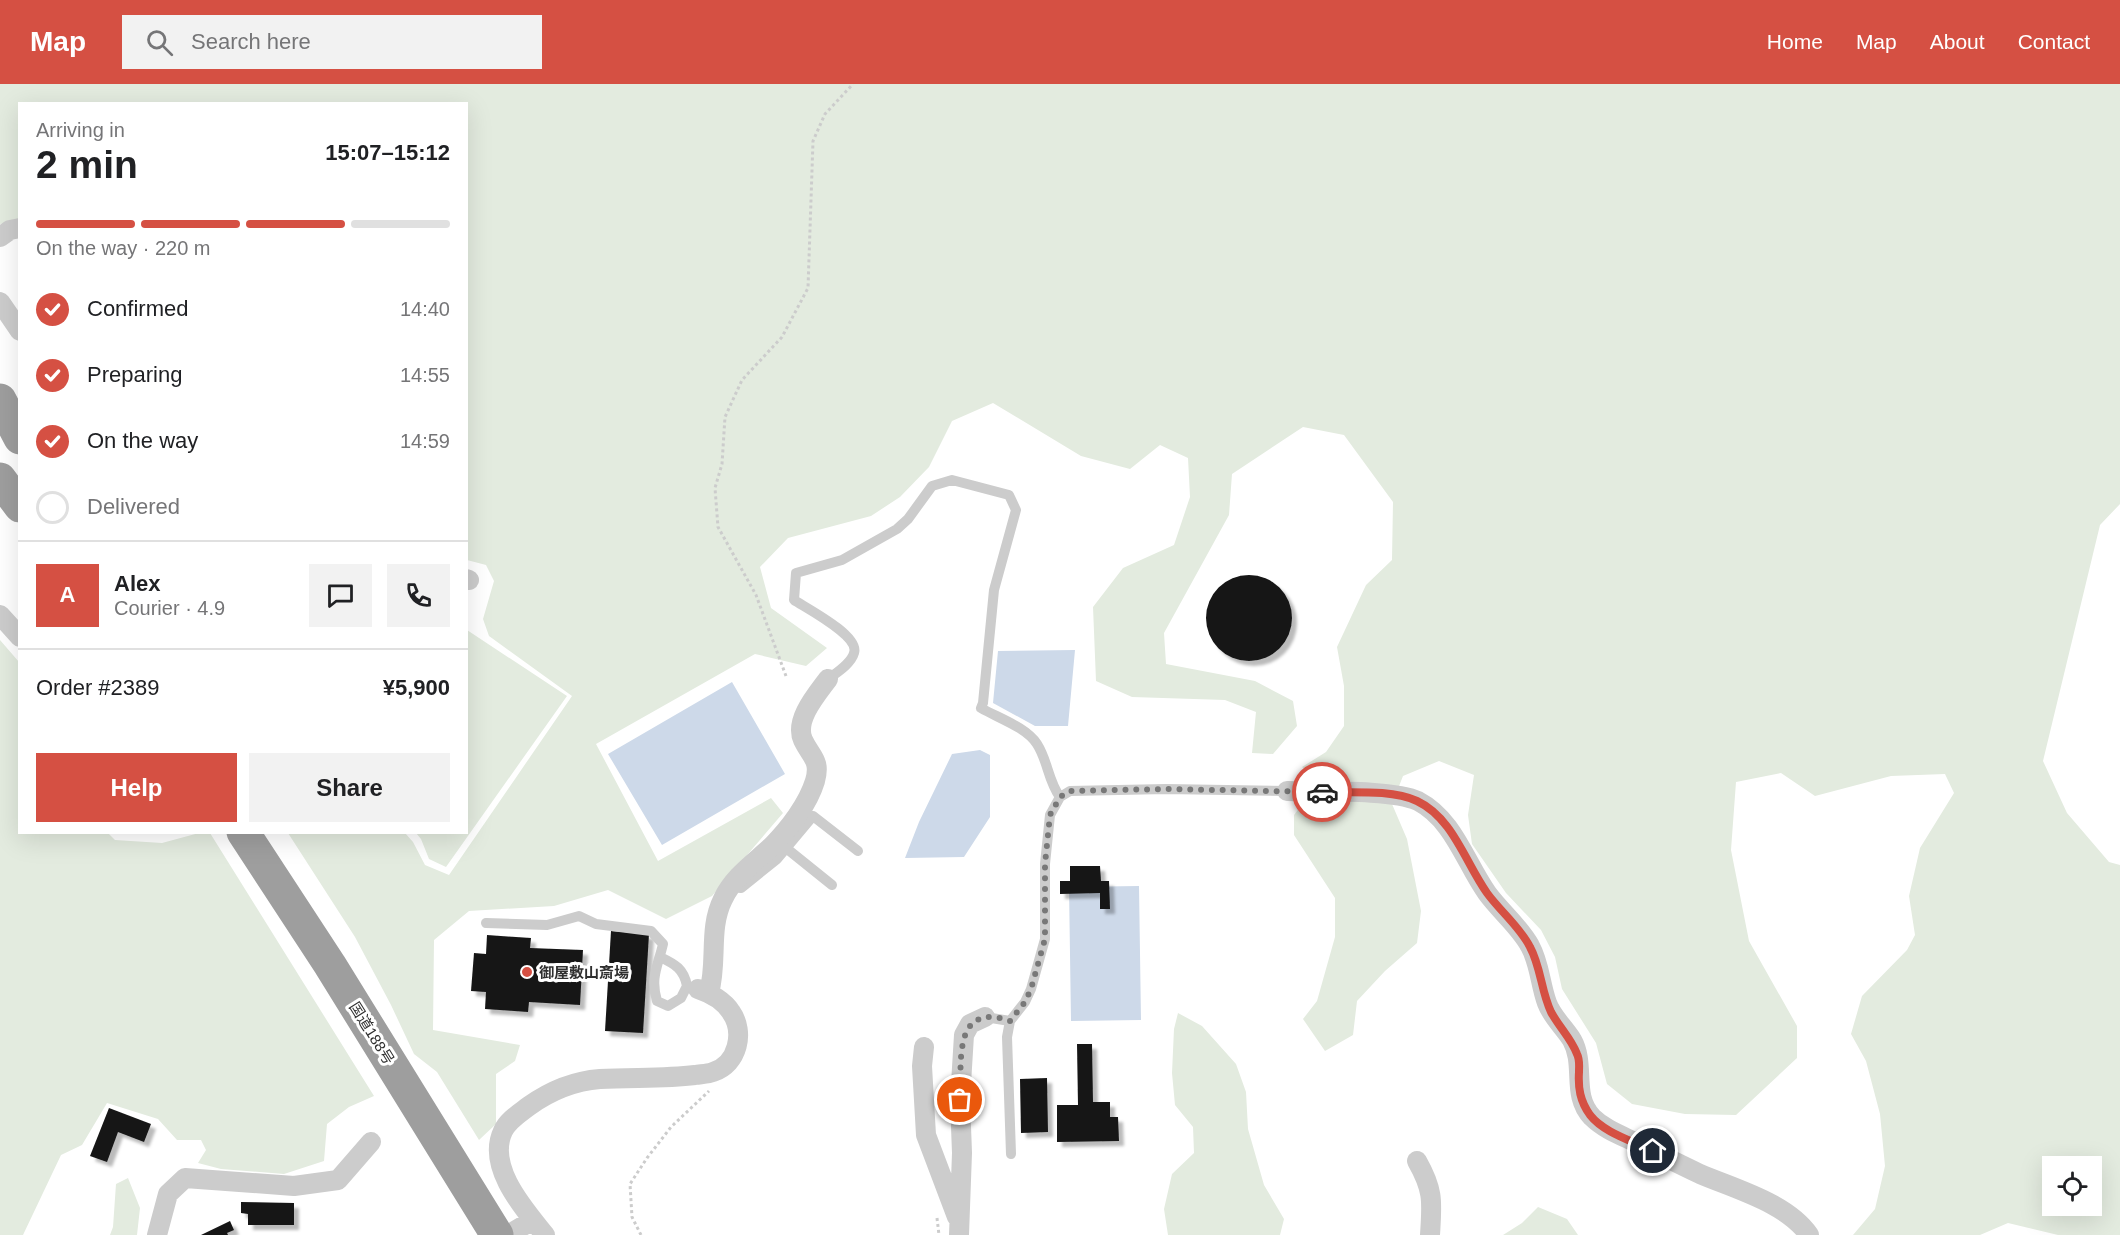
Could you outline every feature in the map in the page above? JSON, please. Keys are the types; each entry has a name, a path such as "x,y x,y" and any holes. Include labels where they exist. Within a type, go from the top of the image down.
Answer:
{"highway":[{"path":"0,400 18,434"},
{"path":"0,417 18,447"},
{"path":"0,479 18,503"},
{"name":"国道188号","path":"244,834 330,965 497,1235"}],"street":[{"path":"0,237 10,230 18,228"},
{"path":"0,302 18,328"},
{"path":"0,615 18,635"},
{"path":"508,1235 539,1227 508,1186 500,1158 500,1141 504,1129 513,1119 540,1098 570,1084 598,1079 682,1076 713,1072 727,1064 737,1050 738,1029 731,1011 698,990 714,977 715,919 724,897 739,876 774,843 792,822 814,783 818,767 802,738 801,727 804,715 828,679"},
{"path":"1287,791 1394,794 1416,800 1436,812 1453,834 1469,867 1488,894 1529,944 1537,961 1546,1002 1572,1040 1579,1058 1578,1085 1581,1100 1591,1116 1610,1130 1696,1172 1776,1207 1793,1217 1809,1235"},
{"path":"959,1230 962,1153 960,1100 964,1035 970,1024 985,1017"},
{"path":"924,1047 922,1065 926,1135 959,1230"},
{"path":"157,1235 168,1194 185,1178 294,1186 338,1180 371,1142"},
{"path":"1417,1161 1428,1180 1432,1196 1430,1235"}],"lane":[{"path":"828,679 855,653 854,643 847,634 794,600 796,573 842,560 897,529 908,519 932,486 951,480 1009,495 1016,510 994,590 981,708 1023,731 1037,744 1053,788 1060,797"},
{"path":"1011,1154 1007,1037 1010,1021 1025,1002 1031,989 1045,939 1045,864 1050,815 1060,797 1070,791 1166,789 1287,791"},
{"path":"732,886 741,888 777,859 813,816 858,851"},
{"path":"786,848 832,885"},
{"path":"486,922 547,925 579,916 596,924 651,931 663,944 653,974 653,988 657,1001 668,1006 698,990 678,965 660,957"},
{"path":"985,1017 1010,1021"}],"path":[{"path":"786,676 756,595 718,527 715,488 722,464 725,417 742,380 782,337 808,288 813,141 825,114 853,84"},
{"path":"641,1235 633,1217 630,1184 670,1127 714,1085 713,1072"}],"shaded area":[{"path":"0,84 2120,84 2120,504 2100,525 2043,761 2067,813 2109,862 2120,865 2120,1235 2058,1235 2008,1223 1980,1235 1853,1235 1875,1209 1885,1166 1880,1114 1866,1061 1851,1034 1862,996 1907,950 1915,935 1909,896 1920,848 1954,793 1945,774 1891,776 1815,796 1781,773 1736,782 1731,850 1749,941 1797,1026 1797,1058 1736,1115 1685,1114 1632,1104 1607,1084 1596,1043 1562,989 1555,957 1541,930 1506,893 1472,844 1468,815 1474,775 1439,761 1403,776 1392,804 1407,839 1421,911 1417,943 1385,971 1357,1001 1353,1035 1325,1051 1303,1019 1317,1001 1335,937 1335,898 1294,835 1294,815 1307,798 1313,777 1302,767 1326,752 1344,726 1344,686 1337,647 1366,585 1392,560 1393,502 1344,435 1303,427 1232,474 1229,515 1164,633 1166,664 1255,681 1293,701 1297,726 1273,754 1252,753 1256,712 1225,700 1132,697 1096,681 1093,607 1123,568 1174,545 1190,497 1188,458 1160,445 1130,469 1081,456 993,403 952,421 929,467 900,497 871,516 788,538 760,567 771,608 827,648 806,666 755,654 596,744 658,861 771,798 783,813 712,896 666,919 608,890 554,906 469,911 434,940 433,1030 520,1045 515,1061 496,1074 496,1124 479,1140 437,1072 414,1054 355,937 289,834 406,834 413,842 425,865 449,875 572,696 489,636 483,619 494,581 486,565 468,560 468,102 18,102 18,221 0,224"},
{"path":"468,631 567,696 446,867 429,859 417,834 468,834"},
{"path":"0,640 18,661 18,834 109,834 115,840 162,843 195,834 211,834 374,1096 349,1107 327,1124 324,1161 284,1174 221,1169 198,1163 206,1150 201,1140 177,1140 158,1119 107,1103 82,1145 61,1155 23,1235 0,1235"},
{"path":"1178,1013 1202,1026 1236,1064 1246,1092 1248,1129 1264,1185 1284,1219 1280,1235 1168,1235 1164,1209 1172,1174 1194,1153 1193,1127 1175,1105 1172,1073 1174,1029"},
{"path":"128,1178 140,1208 137,1235 110,1235 113,1227 116,1184"},
{"path":"1538,1207 1567,1219 1578,1235 1503,1235 1522,1223"}],"water":[{"path":"1075,650 1068,726 1035,726 993,703 998,651"},
{"path":"732,682 785,774 662,845 608,754"},
{"path":"980,750 990,755 990,817 964,857 905,858 919,822 952,754"},
{"path":"1139,886 1141,1020 1071,1021 1069,887"}],"building":[{"path":"1249,575 1273,582 1285,594 1292,618 1285,642 1273,654 1249,661 1225,654 1213,642 1206,618 1213,594 1225,582"},
{"path":"1070,866 1100,866 1101,881 1109,881 1110,909 1100,909 1100,893 1060,894 1060,881 1070,881"},
{"path":"611,931 649,934 643,1033 605,1031"},
{"name":"御屋敷山斎場","path":"487,935 531,938 530,948 583,950 580,1005 529,1002 528,1012 485,1009 486,992 471,991 474,953 486,954"},
{"path":"1077,1044 1092,1044 1093,1102 1110,1102 1110,1117 1118,1117 1119,1141 1057,1142 1057,1105 1078,1105"},
{"path":"1047,1078 1048,1132 1021,1133 1020,1079"},
{"path":"109,1108 151,1124 144,1142 118,1132 107,1162 90,1156"},
{"path":"241,1202 294,1203 294,1225 248,1225 248,1214 241,1213"},
{"path":"230,1221 234,1230 227,1233 228,1235 201,1235"}],"way so far":[{"path":"960,1100 964,1035 970,1024 985,1017 1010,1021 1025,1002 1039,965 1045,939 1045,864 1050,815 1060,797 1070,791 1166,789 1322,792"}],"place":[{"name":"御屋敷山斎場","path":"527,972"}],"route":[{"path":"1322,792 1394,794 1416,800 1436,812 1453,834 1469,867 1488,894 1529,944 1537,961 1546,1002 1572,1040 1579,1058 1578,1085 1581,1100 1591,1116 1610,1130 1653,1151"}]}
